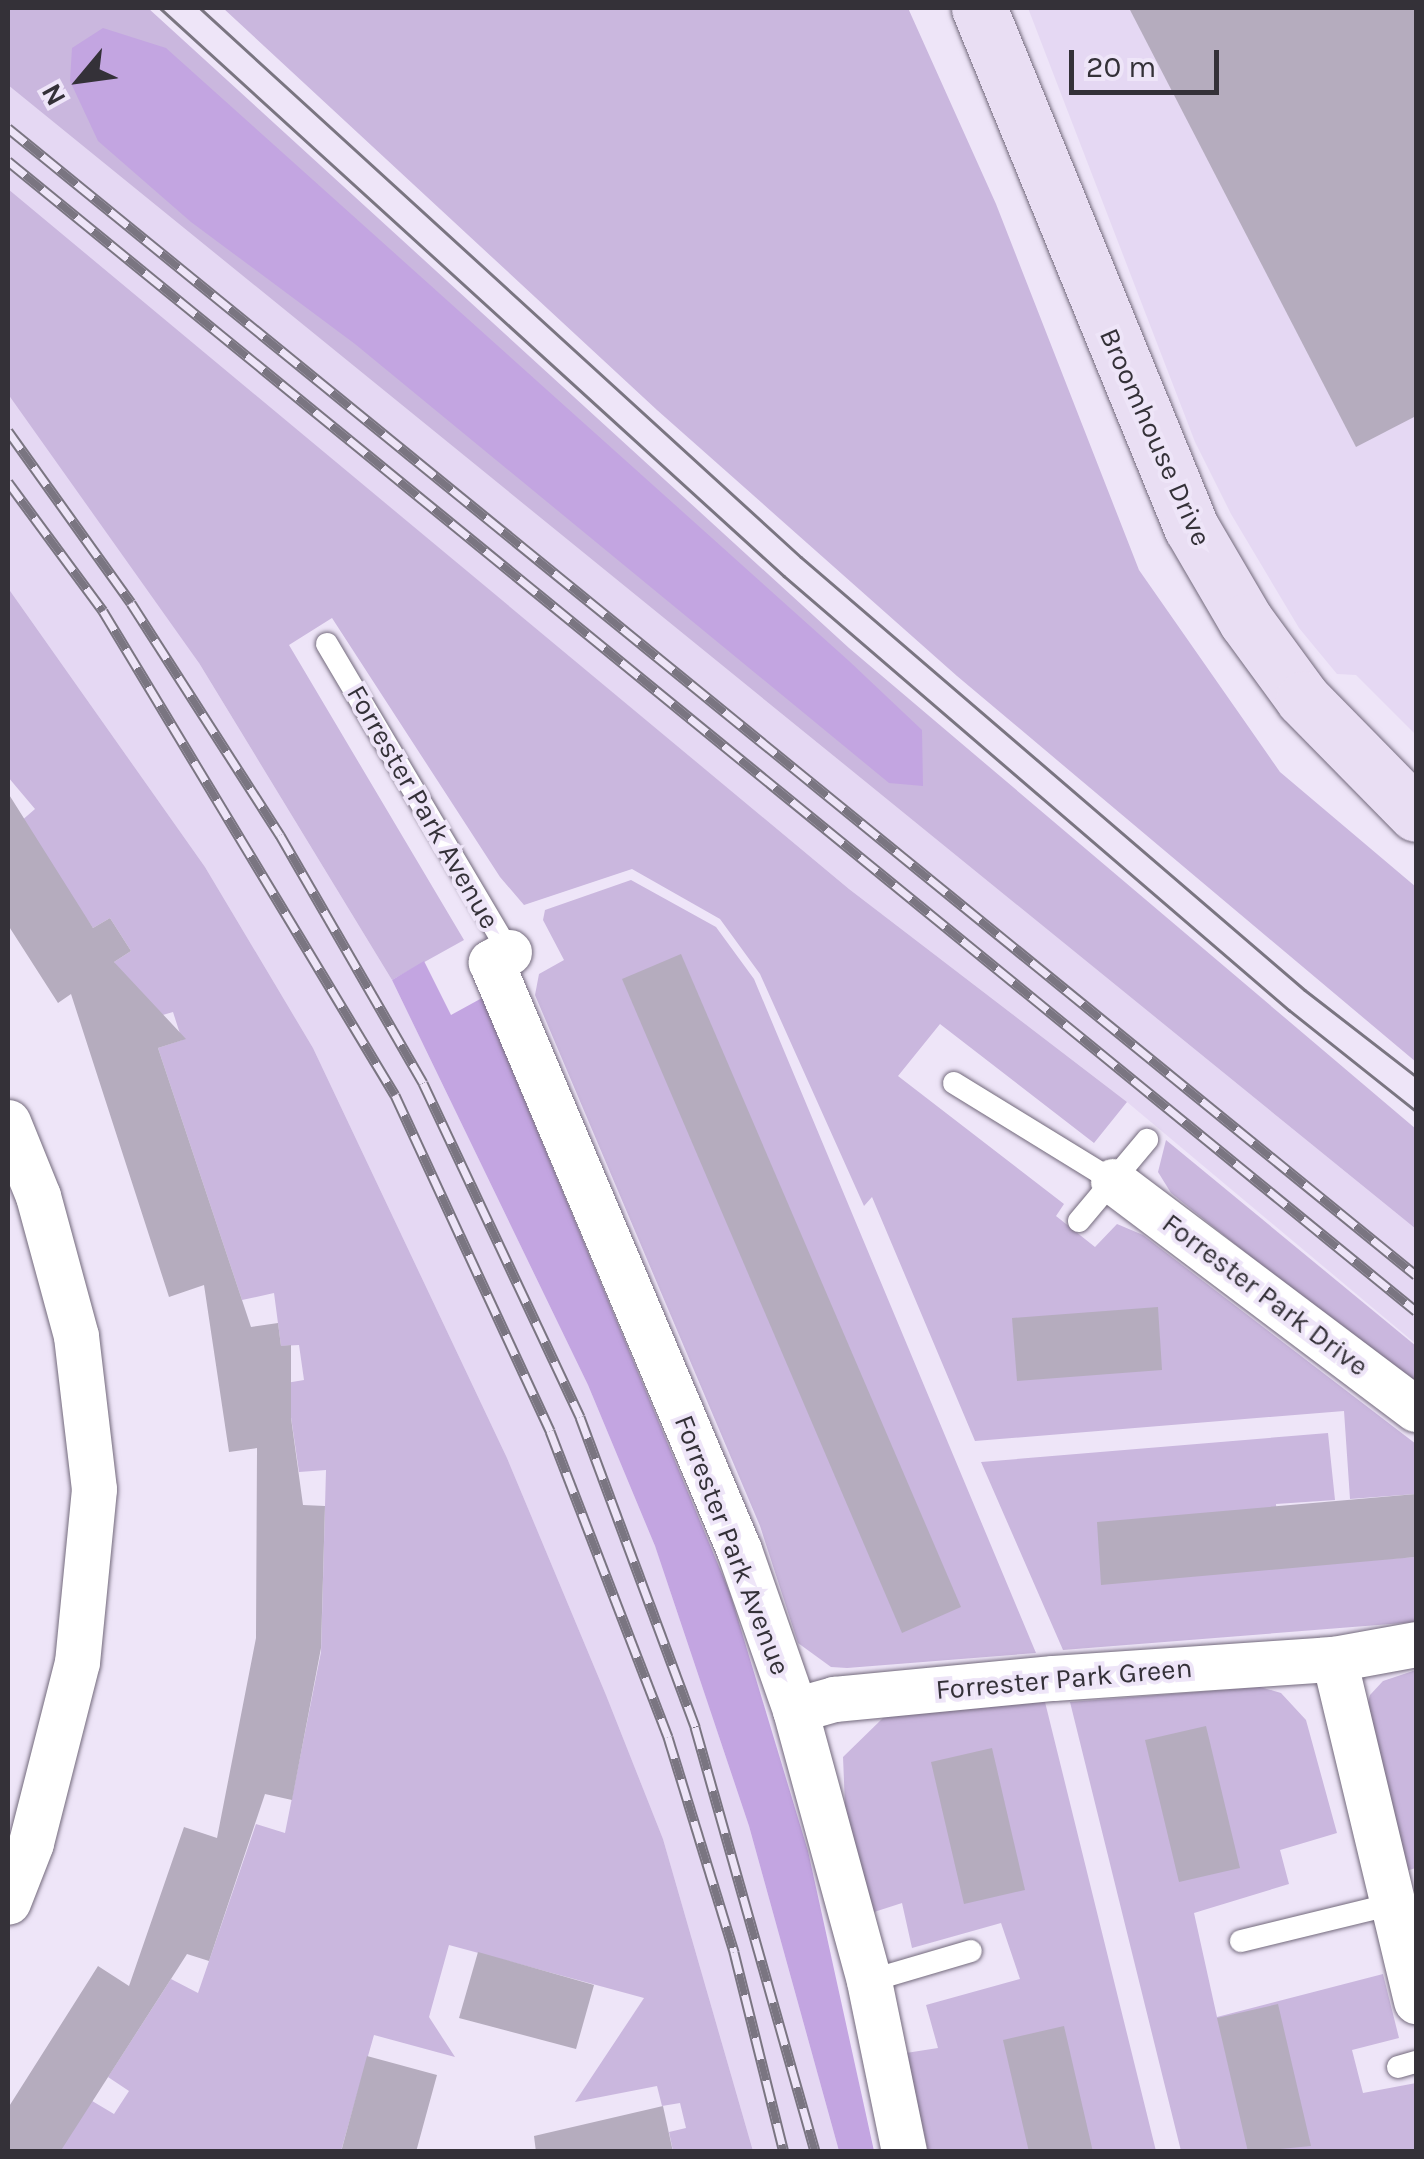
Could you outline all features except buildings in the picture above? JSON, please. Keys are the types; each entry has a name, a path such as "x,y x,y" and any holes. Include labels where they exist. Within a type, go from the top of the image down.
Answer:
{"street":[{"name":"Broomhouse Drive","path":"979,8 1191,528 1246,622 1304,699 1416,814"},
{"name":"Forrester Park Avenue","path":"490,962 740,1550 795,1710 869,1981 904,2152"},
{"path":"8,1122 38,1196 76,1336 94,1488 77,1662 31,1843 8,1902"},
{"name":"Forrester Park Drive","path":"1113,1181 1416,1409"},
{"name":"Forrester Park Green","path":"795,1710 834,1699 1053,1678 1334,1659 1416,1644"},
{"path":"1334,1659 1404,1928 1416,2001"}],"lane":[{"name":"Forrester Park Avenue","path":"327,644 490,962"},
{"path":"954,1084 1113,1181"},
{"path":"1080,1221 1147,1140"},
{"path":"1241,1941 1404,1928"},
{"path":"869,1981 971,1951"}],"shaded area":[{"path":"8,8 148,8 849,648 1416,1129 1416,1229 8,85"},
{"path":"223,8 908,8 996,204 1139,570 1280,772 1416,887 1416,1062 957,676 657,410"},
{"path":"1028,8 1416,8 1416,735 1356,675 1337,674 1299,628 1231,514 1195,442"},
{"path":"103,28 166,48 849,661 922,730 923,786 889,783 355,344 191,222 98,141 70,81 72,48"},
{"path":"8,85 1416,1229 1416,1344 1127,1102 849,889 144,303 199,663 392,980 588,1385 655,1546 749,1826 839,2151 753,2151 663,1839 606,1695 507,1458 313,1048 205,867 8,588"},
{"path":"8,189 849,889 1127,1102 1094,1143 940,1024 898,1076 1064,1204 1056,1216 1095,1247 1117,1224 1143,1235 1416,1444 1416,1494 1350,1499 1344,1411 975,1441 872,1197 864,1206 760,974 720,919 632,869 524,905 500,877 332,618 289,645 464,940 392,980 199,663 8,394"},
{"path":"8,588 205,867 313,1048 507,1458 606,1695 663,1839 753,2151 673,2151 669,2132 686,2128 680,2103 662,2106 657,2086 575,2102 644,1998 449,1945 429,2017 455,2057 374,2035 341,2151 60,2151 72,2089 114,2114 129,2091 108,2077 171,1979 198,1993 256,1824 285,1833 321,1652 326,1470 299,1472 286,1383 304,1380 299,1345 281,1346 274,1293 242,1300 158,1048 182,1040 173,1012 149,1019 114,962 131,951 110,918 93,928 20,822 35,809 8,777"},
{"path":"631,880 716,927 754,979 1036,1653 847,1668 831,1667 798,1643 760,1526 535,995 539,974 564,960 543,920 545,910"},
{"path":"424,961 451,1015 482,998 730,1593 808,1851 874,2151 839,2151 749,1826 655,1546 588,1385 392,980"},
{"path":"1166,1140 1416,1346 1416,1389 1171,1193 1158,1172"},
{"path":"1328,1433 1335,1500 1276,1504 1280,1566 1416,1557 1416,1622 1063,1650 981,1462"},
{"path":"1416,1670 1416,1868 1398,1873 1362,1724 1370,1695 1383,1681"},
{"path":"1260,1687 1281,1693 1306,1720 1337,1833 1280,1850 1289,1884 1194,1913 1217,2017 1383,1974 1399,2038 1352,2050 1363,2093 1416,2083 1416,2151 1181,2151 1070,1702"},
{"path":"1045,1702 1156,2151 928,2151 906,2053 938,2048 926,2005 1020,1979 1001,1923 912,1948 902,1903 871,1913 845,1806 843,1757 884,1717"}],"tram line":[{"path":"160,8 784,576 1289,1010 1416,1111"},
{"path":"200,8 801,557 1305,990 1416,1076"}],"railway":[{"path":"8,128 1416,1275"},
{"path":"8,161 1416,1311"},
{"path":"8,431 131,603 280,835 423,1083 580,1417 695,1727 815,2152"},
{"path":"8,482 103,611 395,1095 550,1431 668,1737 734,1952 784,2152"}]}
